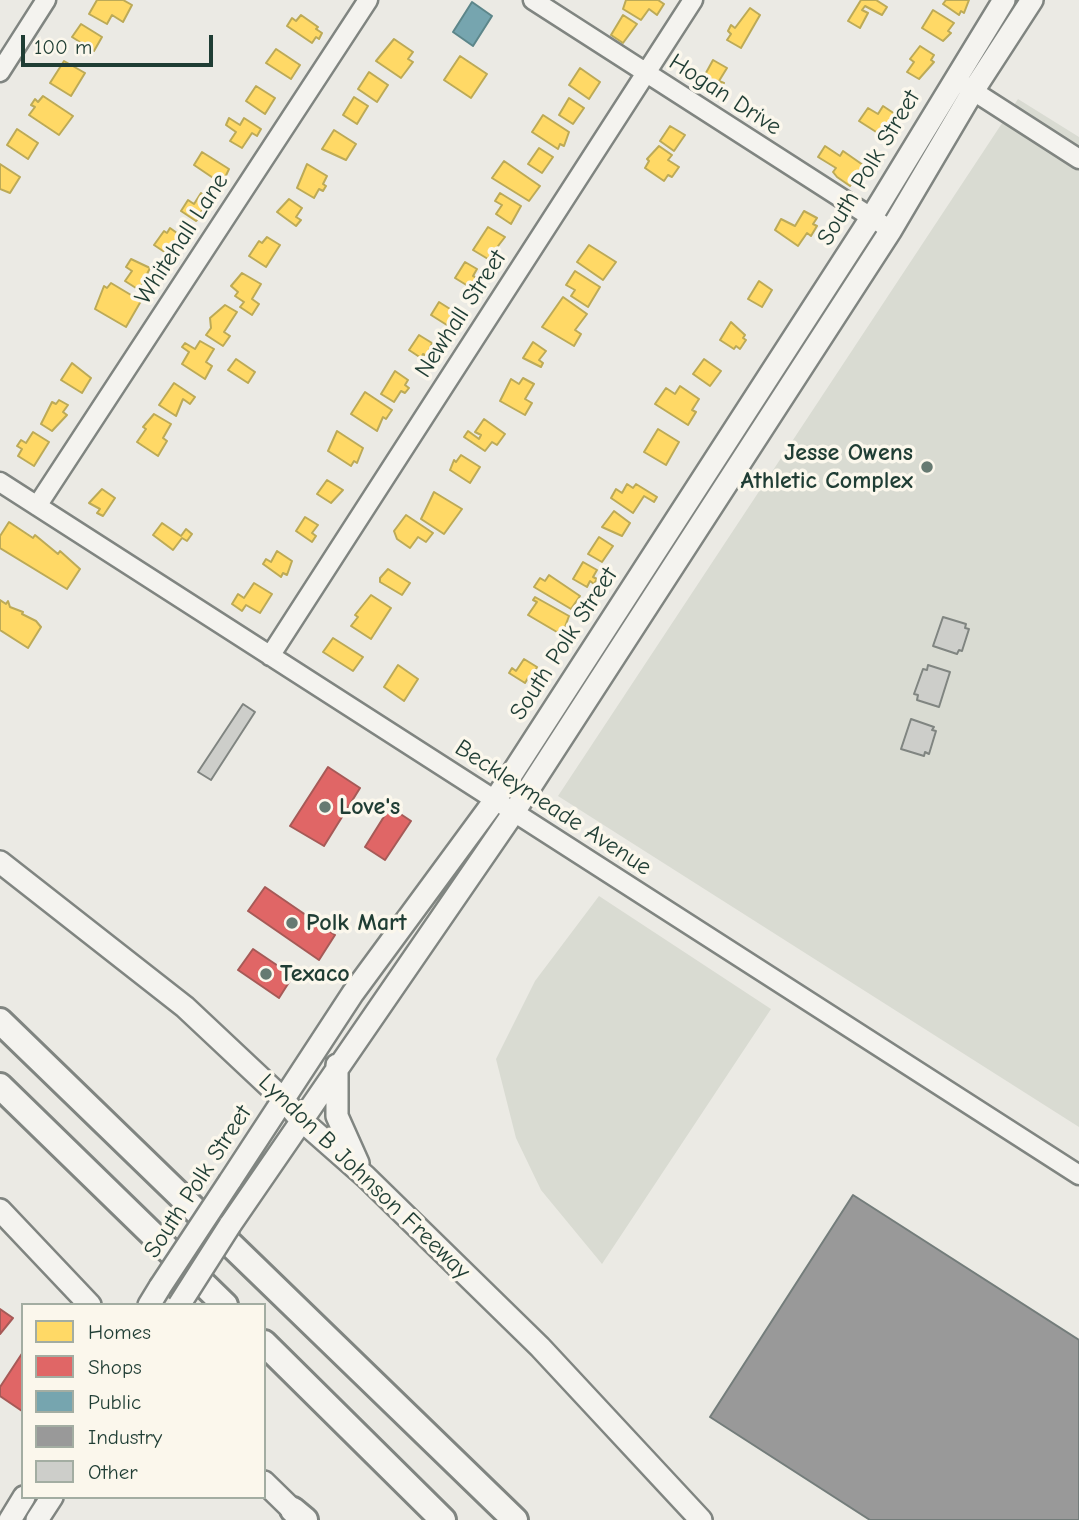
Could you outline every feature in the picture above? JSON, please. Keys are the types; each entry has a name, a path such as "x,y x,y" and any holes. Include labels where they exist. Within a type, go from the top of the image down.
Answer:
{"highway":[{"path":"0,1021 515,1520"},
{"path":"0,1086 223,1303"},
{"path":"266,1345 443,1520"},
{"path":"470,1476 527,1520"}],"main road":[{"name":"South Polk Street","path":"152,1300 353,993 495,800 871,218 1004,0"},
{"name":"South Polk Street","path":"180,1303 300,1119 514,812 891,230 973,91 1032,0"},
{"path":"694,491 714,503"},
{"name":"Lyndon B Johnson Freeway","path":"0,862 185,1007 283,1099 300,1119 366,1177 540,1347 701,1520"},
{"path":"337,1065 337,1116 349,1147 366,1177"},
{"path":"0,1210 88,1303"},
{"path":"266,1484 300,1517"},
{"path":"10,1520 23,1499"},
{"path":"37,1520 51,1499"}],"street":[{"path":"0,72 46,0"},
{"name":"Whitehall Lane","path":"37,506 368,0"},
{"name":"Hogan Drive","path":"533,0 891,230"},
{"name":"Newhall Street","path":"270,656 693,0"},
{"path":"954,79 1079,159"},
{"name":"Beckleymeade Avenue","path":"0,482 1079,1175"}],"shaded area":[{"name":"Jesse Owens Athletic Complex","path":"1018,99 1079,137 1079,1127 558,796"},
{"path":"599,896 771,1009 602,1264 541,1190 516,1138 496,1059 535,981"}],"building: Homes":[{"path":"97,0 123,0 132,5 123,22 112,15 107,24 89,14"},
{"path":"626,0 658,0 664,4 657,15 649,9 641,20 623,9"},
{"path":"861,0 876,0 887,7 882,15 865,6 862,10 868,13 860,28 848,21"},
{"path":"946,0 969,0 964,13 961,11 959,15 943,4"},
{"path":"750,8 760,15 741,48 727,40 731,34 728,31 731,25 735,28"},
{"path":"933,10 954,23 948,31 951,33 943,41 922,28"},
{"path":"301,15 322,33 319,39 316,37 312,43 287,26 292,18 296,21"},
{"path":"623,15 637,24 623,43 611,35"},
{"path":"81,24 102,37 94,51 72,37"},
{"path":"394,39 413,52 408,59 413,62 401,78 376,61"},
{"path":"920,46 934,55 931,60 934,62 919,79 907,72 914,62 910,59"},
{"path":"276,49 300,65 291,79 266,63"},
{"path":"460,56 487,74 471,98 444,80"},
{"path":"713,60 727,68 719,81 724,83 720,90 701,82"},
{"path":"64,61 85,73 71,96 50,83"},
{"path":"580,68 600,82 589,99 569,85"},
{"path":"369,72 388,85 377,102 358,89"},
{"path":"256,86 275,98 265,114 246,101"},
{"path":"43,96 73,116 59,135 29,115 35,107 31,105 35,99 38,102"},
{"path":"354,97 368,106 357,124 343,115"},
{"path":"569,98 584,108 573,124 559,115"},
{"path":"883,106 895,114 891,120 896,123 884,137 859,121 868,108 878,114"},
{"path":"543,115 569,132 564,146 560,144 558,149 532,132"},
{"path":"229,118 240,125 244,118 261,129 257,136 252,133 242,148 230,141 236,132 226,125"},
{"path":"670,126 685,135 674,151 660,141"},
{"path":"17,129 38,143 28,159 7,145"},
{"path":"334,130 356,144 346,160 322,149"},
{"path":"659,146 672,155 668,160 679,167 672,177 668,175 664,181 645,168 649,161 647,159"},
{"path":"825,146 840,156 843,151 863,165 850,186 833,172 836,168 818,157"},
{"path":"539,148 553,157 542,173 528,164"},
{"path":"202,152 229,169 222,184 194,165"},
{"path":"504,161 540,186 529,201 492,178"},
{"path":"0,164 20,177 10,193 0,189"},
{"path":"307,164 327,176 323,184 326,186 323,191 319,189 314,198 297,188"},
{"path":"201,193 210,199 200,213 203,215 196,221 181,211 188,200 194,204"},
{"path":"500,193 521,206 511,224 496,214 502,205 495,201"},
{"path":"289,199 302,208 296,217 301,220 296,226 277,212"},
{"path":"804,211 817,218 813,224 817,226 811,236 807,233 798,246 775,230 781,219 795,226"},
{"path":"488,227 505,237 488,259 473,250"},
{"path":"170,228 184,238 175,253 169,249 166,253 154,245 164,231 167,233"},
{"path":"267,237 280,245 266,267 249,256 259,241 262,243"},
{"path":"589,245 616,262 603,280 577,262"},
{"path":"131,259 150,268 139,290 125,281 132,271 126,267"},
{"path":"465,262 477,269 473,276 479,279 475,286 470,283 468,286 455,278"},
{"path":"575,271 600,287 588,307 571,296 575,290 566,285"},
{"path":"242,273 261,284 252,299 259,304 252,315 240,307 244,302 235,296 238,292 231,286"},
{"path":"759,281 772,290 762,307 748,299"},
{"path":"111,283 141,301 126,327 95,309 104,286 107,288"},
{"path":"563,297 587,314 575,330 581,334 574,346 542,327"},
{"path":"439,302 458,314 450,327 431,315"},
{"path":"225,305 237,312 224,332 230,336 223,346 206,335 211,328 210,318"},
{"path":"731,322 745,335 743,338 746,340 740,349 736,346 734,349 720,340"},
{"path":"419,335 432,343 427,356 423,354 421,358 409,350"},
{"path":"200,341 214,349 206,362 212,366 205,379 182,364 189,352 182,347 185,343 195,349"},
{"path":"533,342 546,351 539,360 543,363 541,367 523,358"},
{"path":"236,359 255,372 248,383 228,370"},
{"path":"704,359 721,371 710,386 693,374"},
{"path":"72,363 91,378 82,393 61,380"},
{"path":"395,371 408,380 405,385 409,388 405,393 401,391 394,402 381,394"},
{"path":"523,378 534,384 525,399 532,403 525,415 500,401 511,379 519,384"},
{"path":"174,383 195,397 190,404 183,399 176,416 159,405"},
{"path":"680,386 699,399 692,410 696,412 688,425 655,404 666,388 675,394"},
{"path":"365,392 392,410 386,419 383,417 377,431 351,414"},
{"path":"59,400 68,405 63,412 67,415 52,431 41,424 52,402 56,404"},
{"path":"154,414 171,424 163,438 167,441 158,456 137,442 146,429 143,427"},
{"path":"484,419 505,434 497,445 492,442 485,451 464,437 468,431 479,439 481,435 475,432"},
{"path":"658,429 679,442 666,465 644,452"},
{"path":"337,431 363,448 357,463 354,461 351,466 328,451"},
{"path":"33,432 49,442 34,466 18,456 22,449 17,446 21,440 26,443"},
{"path":"461,455 480,467 470,483 450,470 454,460 456,462"},
{"path":"327,480 343,490 331,503 317,494"},
{"path":"627,484 633,488 636,484 657,497 654,502 644,496 633,513 611,498 616,489 622,493"},
{"path":"102,489 115,498 103,516 97,513 100,509 89,503"},
{"path":"434,492 462,509 444,534 421,519"},
{"path":"614,511 630,523 622,536 602,527"},
{"path":"406,515 433,533 426,542 418,537 410,548 397,539 394,531"},
{"path":"305,517 318,525 312,533 316,536 312,542 296,531"},
{"path":"9,522 33,538 35,535 58,554 60,551 80,569 67,589 0,548 0,536"},
{"path":"162,523 181,536 186,529 192,534 187,541 182,538 173,550 153,535"},
{"path":"599,537 613,546 602,562 588,554"},
{"path":"277,551 292,561 287,575 283,573 281,577 263,564 266,559 271,562"},
{"path":"583,562 597,570 593,577 597,579 594,584 590,581 587,587 573,579"},
{"path":"388,569 410,583 402,595 380,582"},
{"path":"549,575 580,596 571,609 534,587 540,578 545,581"},
{"path":"254,583 272,594 260,613 246,605 242,611 232,604 238,594 244,598"},
{"path":"371,595 391,608 371,639 351,626 358,617 355,615"},
{"path":"535,597 569,616 562,635 528,615 537,602 533,600"},
{"path":"0,600 6,604 8,601 10,607 23,612 22,614 36,621 41,627 28,648 0,630"},
{"path":"333,638 363,657 353,671 323,652"},
{"path":"524,659 537,667 531,680 528,678 525,683 509,673 512,668 516,671"},
{"path":"398,665 418,679 404,701 384,687"}],"building: Shops":[{"name":"Love's","path":"328,767 360,788 324,846 290,826"},
{"name":"Love's","path":"390,807 411,821 385,860 365,847"},
{"name":"Polk Mart","path":"265,887 335,935 319,960 248,911"},
{"name":"Texaco","path":"253,949 293,976 279,998 238,970"},
{"path":"0,1309 13,1318 0,1334"},
{"path":"21,1355 21,1410 0,1396 0,1387"}],"building: Public":[{"path":"472,2 492,16 473,46 453,32"}],"building: Industry":[{"path":"853,1195 1079,1340 1079,1520 870,1520 710,1417"}],"building: Other":[{"path":"943,617 966,624 965,628 969,629 962,651 959,650 957,654 933,646"},
{"path":"928,665 950,672 939,707 917,700 918,695 914,694 923,669 927,670"},
{"path":"243,704 255,712 211,780 198,772"},
{"path":"911,719 934,727 932,730 936,731 929,754 925,752 924,756 901,749"}],"place":[{"name":"Jesse Owens Athletic Complex","path":"927,467"},
{"name":"Love's","path":"325,807"},
{"name":"Polk Mart","path":"292,923"},
{"name":"Texaco","path":"266,974"}]}
